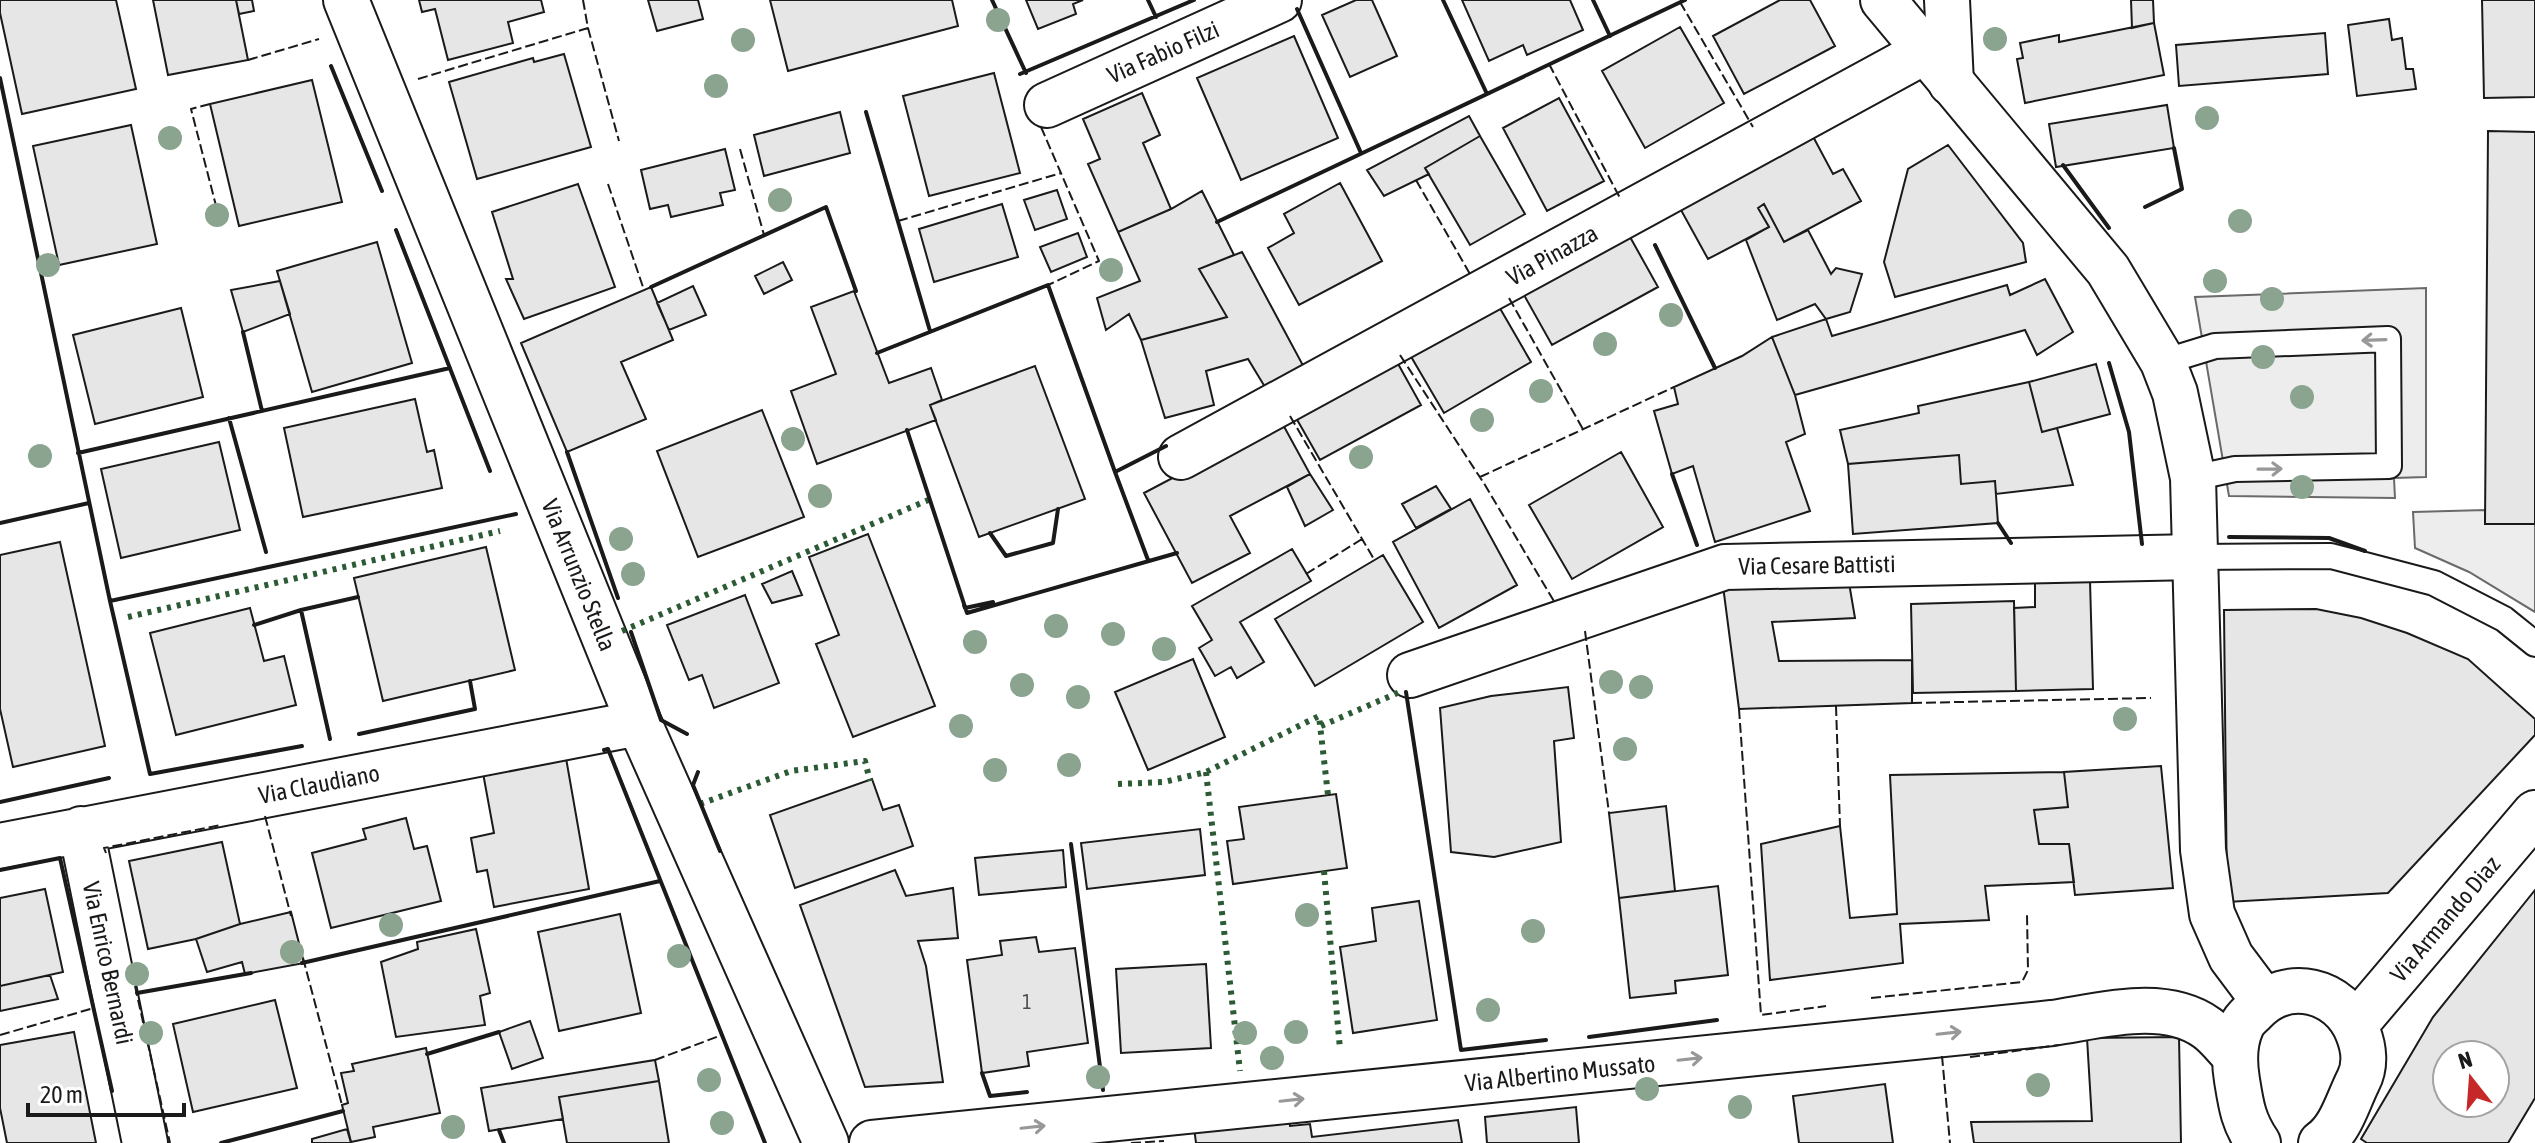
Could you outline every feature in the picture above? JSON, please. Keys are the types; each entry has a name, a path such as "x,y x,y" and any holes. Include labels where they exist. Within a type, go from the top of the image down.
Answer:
{"street":[{"name":"Via Arrunzio Stella","path":"346,0 639,723 826,1143"},
{"name":"Via Fabio Filzi","path":"1047,105 1279,0"},
{"path":"1883,0 2108,270 2163,362 2175,393 2193,478 2203,850 2212,914 2231,957 2264,1001"},
{"path":"1937,68 1947,0"},
{"name":"Via Pinazza","path":"1181,457 1937,68"},
{"name":"Via Cesare Battisti","path":"1410,675 1725,567 2195,557"},
{"name":"Via Claudiano","path":"0,846 639,723"},
{"name":"Via Armando Diaz","path":"2355,1025 2535,813"},
{"name":"Via Enrico Bernardi","path":"81,829 145,1143"},
{"path":"2258,1143 2245,1124 2234,1055 2242,1024 2264,1001 2283,993 2323,995 2342,1006 2355,1025 2363,1046 2362,1074 2334,1134 2321,1143"},
{"name":"Via Albertino Mussato","path":"872,1143 2147,1011 2173,1014 2207,1028 2234,1055"}],"lane":[{"path":"2163,362 2215,346 2388,339 2389,466 2235,469 2193,478"},
{"path":"2195,557 2331,556 2434,583 2504,619 2535,644"}],"shaded area":[{"path":"2426,288 2426,477 2394,478 2395,498 2229,496 2195,297"},
{"path":"2485,510 2485,524 2535,524 2535,612 2469,572 2415,548 2413,512"}],"building":[{"path":"0,0 116,0 136,89 22,114 0,13"},
{"path":"153,0 236,0 248,60 168,75"},
{"path":"236,0 252,0 254,11 239,14"},
{"path":"419,0 541,0 544,12 508,22 513,43 448,60 435,9 422,12"},
{"path":"648,0 698,0 703,19 657,31"},
{"path":"770,0 952,0 958,26 788,71"},
{"path":"1026,0 1083,0 1073,4 1076,14 1038,29"},
{"path":"1356,0 1372,0 1397,56 1350,77 1322,15"},
{"path":"1462,0 1570,0 1583,30 1527,55 1523,45 1489,61"},
{"path":"1780,0 1810,0 1835,46 1744,94 1713,36"},
{"path":"2131,0 2153,0 2154,23 2132,28"},
{"path":"2482,0 2535,0 2535,97 2484,98"},
{"path":"2389,19 2392,40 2402,38 2406,69 2413,69 2416,89 2357,96 2348,25"},
{"path":"2154,23 2164,75 2025,103 2017,59 2023,58 2020,43 2059,35 2059,42"},
{"path":"1680,27 1724,103 1645,148 1602,71"},
{"path":"2325,33 2328,74 2179,86 2176,45"},
{"path":"1294,36 1338,138 1241,180 1197,78"},
{"path":"564,54 591,147 477,179 449,82 533,58 534,62"},
{"path":"994,73 1020,173 929,196 903,96"},
{"path":"312,80 342,202 239,226 210,104"},
{"path":"1142,93 1160,135 1143,143 1171,209 1118,232 1088,164 1100,159 1083,119"},
{"path":"1559,98 1604,181 1547,211 1503,128"},
{"path":"2167,105 2174,148 2056,167 2049,124"},
{"path":"840,112 850,153 764,176 754,135"},
{"path":"1469,116 1480,136 1425,168 1429,174 1384,196 1367,170"},
{"path":"131,125 157,244 59,265 33,146"},
{"path":"1809,129 1833,174 1843,169 1861,201 1784,242 1764,204 1758,208 1769,227 1708,259 1676,201"},
{"path":"2488,131 2535,132 2535,524 2485,524"},
{"path":"1480,136 1525,214 1470,245 1425,168"},
{"path":"1948,145 2023,243 2026,262 1895,297 1884,262 1908,169"},
{"path":"725,149 735,190 720,193 723,205 671,217 668,205 650,209 641,170"},
{"path":"1340,183 1382,261 1299,305 1268,248 1294,233 1284,214"},
{"path":"578,184 615,287 524,319 506,279 513,279 492,212"},
{"path":"1057,190 1067,219 1035,230 1024,200"},
{"path":"1202,191 1234,255 1199,269 1227,317 1141,340 1129,314 1106,330 1097,298 1140,281 1118,232 1171,209"},
{"path":"1002,204 1018,257 934,282 919,229"},
{"path":"1764,204 1784,242 1808,230 1831,274 1836,268 1862,274 1850,312 1826,319 1815,304 1777,320 1746,240 1769,227 1758,208"},
{"path":"1625,228 1658,287 1552,345 1519,286"},
{"path":"1078,233 1087,257 1051,272 1040,247"},
{"path":"377,242 412,363 312,392 277,271"},
{"path":"1242,252 1306,371 1268,392 1248,359 1206,371 1214,405 1165,418 1141,340 1227,317 1199,269"},
{"path":"783,262 792,280 764,294 755,276"},
{"path":"2045,279 2073,332 2037,355 2025,330 1795,395 1772,337 1826,319 1832,336 2007,285 2010,295"},
{"path":"280,281 290,314 243,332 231,290"},
{"path":"693,286 706,315 669,330 657,303"},
{"path":"651,287 673,340 621,362 646,419 567,452 521,343"},
{"path":"854,291 889,383 931,368 942,400 930,405 936,420 817,464 791,391 836,374 811,307"},
{"path":"1494,298 1531,362 1444,413 1406,348"},
{"path":"181,308 203,397 95,424 73,335"},
{"path":"1772,337 1795,395 1805,434 1786,442 1810,511 1715,542 1693,466 1672,474 1654,411 1678,404 1674,387 1742,356"},
{"path":"1392,353 1421,405 1320,460 1295,416"},
{"path":"2096,364 2110,414 2042,432 2029,382"},
{"path":"1035,366 1085,499 979,537 930,405"},
{"path":"2029,382 2042,432 2057,428 2073,485 1996,494 1995,481 1961,484 1959,455 1848,464 1840,430 1919,413 1918,406"},
{"path":"415,399 427,452 434,450 442,488 303,517 284,428"},
{"path":"762,410 804,517 698,557 657,451"},
{"path":"1281,421 1310,474 1230,516 1250,553 1192,583 1144,493"},
{"path":"219,442 240,530 121,558 101,469"},
{"path":"1621,452 1663,527 1572,579 1529,505"},
{"path":"1959,455 1961,484 1995,481 1998,523 1853,534 1848,464"},
{"path":"1310,474 1333,510 1305,526 1287,487"},
{"path":"1436,486 1451,509 1416,528 1402,504"},
{"path":"1470,499 1517,585 1439,628 1393,542"},
{"path":"868,534 935,706 853,737 816,644 839,635 809,557"},
{"path":"60,542 105,746 13,767 0,709 0,555"},
{"path":"486,547 515,670 383,701 354,578"},
{"path":"1292,549 1311,581 1240,622 1264,662 1237,678 1231,667 1215,676 1199,648 1212,640 1192,606"},
{"path":"1383,555 1423,622 1315,686 1275,619"},
{"path":"792,571 802,595 772,603 762,584"},
{"path":"1848,577 1855,618 1772,622 1779,661 1912,660 1912,703 1739,709 1723,586"},
{"path":"2090,581 2093,689 2016,691 2014,608 2035,607 2035,583"},
{"path":"745,595 779,683 714,708 702,675 689,680 667,625"},
{"path":"2014,601 2016,691 1913,693 1911,604"},
{"path":"250,608 264,661 284,656 296,705 176,735 150,633"},
{"path":"2316,609 2361,618 2407,633 2468,659 2535,719 2535,735 2388,893 2227,902 2224,610"},
{"path":"1193,659 1225,737 1148,770 1115,692"},
{"path":"1568,687 1574,738 1554,741 1561,842 1494,857 1451,852 1440,708 1491,696"},
{"path":"566,758 589,889 494,907 487,870 477,872 471,838 494,833 483,773"},
{"path":"2161,766 2173,888 2075,895 2069,844 2039,844 2034,810 2068,807 2064,772"},
{"path":"2064,772 2068,807 2034,810 2039,844 2069,844 2074,882 1985,886 1989,920 1900,924 1903,963 1770,980 1761,844 1840,826 1850,918 1897,914 1890,775"},
{"path":"872,779 883,810 899,805 913,846 795,888 770,815"},
{"path":"1336,794 1347,868 1233,884 1227,841 1244,839 1239,807"},
{"path":"1666,806 1675,891 1619,898 1609,813"},
{"path":"406,818 414,849 427,846 441,901 331,928 312,853 366,839 363,829"},
{"path":"1200,829 1205,875 1087,889 1081,843"},
{"path":"222,842 240,924 196,939 148,949 129,861"},
{"path":"1063,850 1066,887 979,895 975,858"},
{"path":"895,870 906,896 953,888 958,938 918,941 926,966 943,1082 865,1087 800,905"},
{"path":"1718,886 1728,975 1675,981 1676,993 1630,998 1619,898"},
{"path":"45,889 63,972 0,986 0,898"},
{"path":"2535,890 2535,1098 2508,1143 2367,1143 2361,1139 2433,1017"},
{"path":"1419,901 1437,1020 1353,1033 1340,947 1376,941 1372,908"},
{"path":"291,912 304,963 245,974 242,962 207,972 196,939"},
{"path":"620,914 641,1013 559,1031 538,932"},
{"path":"476,929 490,993 480,996 485,1025 396,1037 381,962 418,949 417,942"},
{"path":"1036,937 1039,952 1075,948 1088,1043 1027,1052 1029,1066 982,1073 967,960 1002,955 1000,941"},
{"path":"1206,964 1211,1048 1121,1053 1116,969"},
{"path":"50,975 58,999 0,1011 0,986"},
{"path":"275,1000 297,1088 193,1112 173,1024"},
{"path":"530,1021 543,1058 512,1069 499,1032"},
{"path":"74,1032 96,1143 7,1143 0,1108 0,1045"},
{"path":"2179,1037 2181,1143 1974,1143 1971,1122 2092,1121 2087,1038"},
{"path":"426,1048 440,1113 373,1127 375,1137 351,1142 342,1105 348,1103 341,1073 354,1071 352,1064"},
{"path":"655,1060 659,1081 559,1097 563,1119 489,1131 481,1088"},
{"path":"659,1081 669,1143 567,1143 559,1097"},
{"path":"1885,1084 1893,1143 1799,1143 1793,1096"},
{"path":"1576,1107 1579,1143 1487,1143 1485,1117"},
{"path":"1288,1109 1290,1126 1310,1124 1312,1137 1458,1120 1462,1143 1196,1143 1193,1120"},
{"path":"347,1129 351,1143 312,1143 312,1139"}],"hedge":[{"path":"622,631 933,498"},
{"path":"128,617 500,531"},
{"path":"1321,726 1402,691"},
{"path":"1118,784 1164,782 1206,772 1319,716 1328,795"},
{"path":"700,804 791,771 865,761 870,781"},
{"path":"1206,772 1240,1071"},
{"path":"1324,871 1340,1049"}],"fence":[{"path":"418,79 588,28 583,0"},
{"path":"1680,2 1753,127"},
{"path":"588,28 619,141"},
{"path":"248,60 319,39"},
{"path":"1549,64 1620,198"},
{"path":"210,104 191,109 221,225"},
{"path":"1041,127 1099,261 1048,285"},
{"path":"740,149 764,235"},
{"path":"898,221 1061,173"},
{"path":"1416,180 1470,274"},
{"path":"608,184 644,290"},
{"path":"1509,298 1584,431"},
{"path":"1400,355 1485,485 1555,603"},
{"path":"1480,477 1674,387"},
{"path":"1290,416 1375,561"},
{"path":"1306,574 1362,539"},
{"path":"1585,631 1609,813"},
{"path":"1912,703 2151,698"},
{"path":"1836,706 1840,826"},
{"path":"1739,709 1761,1015 1826,1006"},
{"path":"265,816 291,916"},
{"path":"106,853 104,848 221,825"},
{"path":"1871,998 2022,982 2028,970 2027,915"},
{"path":"303,958 342,1105"},
{"path":"135,986 170,1143"},
{"path":"0,1035 94,1008"},
{"path":"655,1060 722,1035"},
{"path":"1970,1057 2059,1045"},
{"path":"1942,1056 1950,1143"},
{"path":"1131,1143 1164,1141"}],"wall":[{"path":"992,0 1026,73"},
{"path":"1148,0 1156,17"},
{"path":"1020,74 1194,0"},
{"path":"1443,0 1487,94"},
{"path":"1593,0 1610,36"},
{"path":"1217,222 1685,0"},
{"path":"1297,9 1361,153"},
{"path":"331,66 382,191"},
{"path":"0,78 110,601 516,514"},
{"path":"866,112 930,331"},
{"path":"2145,207 2182,189 2174,148"},
{"path":"2063,165 2109,228"},
{"path":"651,287 826,207 856,291"},
{"path":"396,230 490,471"},
{"path":"1655,245 1715,368"},
{"path":"877,353 1048,285 1115,472"},
{"path":"243,332 262,411"},
{"path":"2109,363 2129,432 2142,544"},
{"path":"78,453 450,368"},
{"path":"229,418 266,552"},
{"path":"907,430 967,613 1177,553"},
{"path":"1148,560 1115,472 1166,446"},
{"path":"567,452 618,598"},
{"path":"1672,474 1697,545"},
{"path":"0,523 89,503"},
{"path":"990,533 1006,556 1053,543 1058,509"},
{"path":"1998,523 2011,543"},
{"path":"2229,537 2329,538 2365,551"},
{"path":"330,739 301,610 358,597"},
{"path":"110,601 150,774 302,746"},
{"path":"964,605 965,608 993,602"},
{"path":"254,625 301,610"},
{"path":"631,632 661,720 687,734"},
{"path":"359,734 475,709 470,681"},
{"path":"1406,692 1461,1050 1546,1040"},
{"path":"604,750 608,749 765,1143"},
{"path":"698,772 693,785 720,851"},
{"path":"0,802 109,778"},
{"path":"1071,844 1103,1090"},
{"path":"0,870 60,858 112,1091"},
{"path":"302,963 660,881"},
{"path":"137,993 251,973"},
{"path":"1589,1037 1717,1020"},
{"path":"427,1054 499,1032"},
{"path":"982,1073 990,1096 1027,1092"},
{"path":"221,1143 343,1111"},
{"path":"499,1130 504,1143"}]}
